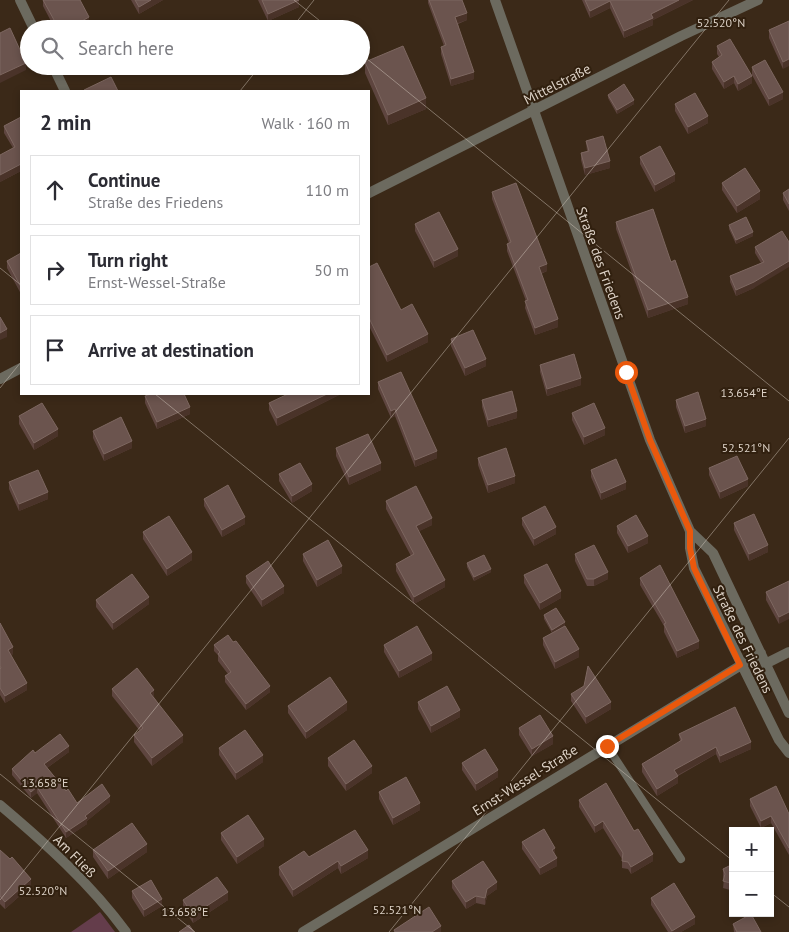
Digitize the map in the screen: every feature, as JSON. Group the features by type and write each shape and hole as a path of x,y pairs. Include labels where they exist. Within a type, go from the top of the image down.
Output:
{"street":[{"path":"20,0 30,20"},
{"name":"Straße des Friedens","path":"495,0 650,440 690,531 690,548 694,568 740,665 779,740 789,753"},
{"name":"Mittelstraße","path":"370,192 758,0"},
{"path":"57,75 65,90"},
{"path":"0,379 20,369"},
{"name":"Straße des Friedens","path":"690,531 714,553 789,713"},
{"path":"766,664 789,652"},
{"name":"Ernst-Wessel-Straße","path":"303,932 761,653"},
{"name":"Am Fließ","path":"0,805 58,858 104,905 126,932"}],"lane":[{"path":"607,746 681,859"}],"shaded area":[{"path":"100,912 115,932 71,932"}],"building":[{"path":"43,0 80,0 89,17 84,20 54,20"},
{"path":"135,0 151,0 139,7"},
{"path":"262,0 299,0 268,14"},
{"path":"429,0 462,0 467,13 455,17 474,72 451,79 441,47 446,45"},
{"path":"585,0 679,0 651,14 653,18 624,31 610,1 590,11"},
{"path":"789,21 789,59 783,62 769,30"},
{"path":"10,28 20,50 20,66 0,75 0,33"},
{"path":"730,39 752,76 738,84 734,76 724,82 712,62 722,55 717,46"},
{"path":"403,46 426,98 388,115 370,74 370,60"},
{"path":"765,60 783,92 769,99 752,67"},
{"path":"111,77 118,90 84,90"},
{"path":"624,84 634,100 617,110 608,95"},
{"path":"695,93 708,116 688,127 675,104"},
{"path":"20,118 20,165 0,175 0,155 15,147 4,126"},
{"path":"603,136 610,161 585,168 581,153 589,151 586,141"},
{"path":"660,146 675,174 655,185 640,157"},
{"path":"745,168 760,191 737,206 722,183"},
{"path":"516,183 547,264 539,267 558,319 535,328 525,301 528,300 507,244 511,242 492,192"},
{"path":"789,189 789,204 783,193"},
{"path":"653,209 671,262 675,260 688,297 648,310 616,222"},
{"path":"439,212 458,249 434,261 415,224"},
{"path":"746,217 753,232 736,240 729,225"},
{"path":"782,231 789,242 789,261 754,282 736,290 730,276 764,262 755,247"},
{"path":"20,254 20,285 7,261"},
{"path":"377,263 401,310 412,304 428,334 387,355 370,320 370,266"},
{"path":"0,317 7,329 0,333"},
{"path":"473,330 486,359 465,368 451,339"},
{"path":"574,354 581,378 547,389 540,365"},
{"path":"401,372 437,451 415,460 395,409 391,411 378,382"},
{"path":"512,391 517,411 488,420 482,400"},
{"path":"698,392 706,419 685,426 676,400"},
{"path":"184,395 190,407 157,422 145,396"},
{"path":"286,395 325,395 277,418 269,403"},
{"path":"42,403 58,429 34,443 19,416"},
{"path":"594,403 605,428 584,437 572,413"},
{"path":"121,417 132,441 104,454 93,431"},
{"path":"368,434 381,463 349,477 336,448"},
{"path":"506,448 515,476 488,485 478,458"},
{"path":"737,456 748,479 720,492 709,468"},
{"path":"616,459 626,482 601,493 591,470"},
{"path":"300,463 312,484 292,496 279,474"},
{"path":"38,470 48,492 19,504 9,482"},
{"path":"228,485 245,517 222,530 204,499"},
{"path":"416,486 432,518 416,526 445,580 414,597 396,564 414,554 386,501"},
{"path":"545,506 556,527 534,539 522,518"},
{"path":"754,514 768,545 749,554 734,523"},
{"path":"636,515 648,536 628,546 617,526"},
{"path":"169,516 192,552 167,569 143,532"},
{"path":"328,540 342,566 317,580 303,554"},
{"path":"594,545 608,572 594,579 587,579 575,554"},
{"path":"484,555 491,569 474,577 467,563"},
{"path":"268,561 284,586 262,600 246,576"},
{"path":"547,564 561,591 540,603 524,575"},
{"path":"660,565 699,641 677,651 664,624 666,623 640,578"},
{"path":"132,574 149,597 113,623 96,600"},
{"path":"789,581 789,612 779,617 766,592"},
{"path":"556,608 565,622 552,630 544,615"},
{"path":"0,623 13,647 8,650 27,683 5,696 0,688"},
{"path":"417,626 432,653 399,671 384,645"},
{"path":"565,626 579,649 555,662 543,638"},
{"path":"228,635 233,642 236,641 270,686 246,704 225,676 231,672 214,645"},
{"path":"588,666 611,702 586,717 571,694 584,686"},
{"path":"137,668 154,690 150,693 183,735 152,758 134,735 143,728 112,689"},
{"path":"330,677 347,702 306,732 288,706"},
{"path":"447,686 460,710 431,726 418,702"},
{"path":"735,707 751,742 720,756 716,747 674,770 678,776 657,789 642,764 682,740 679,734"},
{"path":"540,715 553,736 532,749 519,728"},
{"path":"245,730 263,755 236,773 219,748"},
{"path":"60,734 69,746 44,764 66,791 68,789 77,803 102,784 110,796 85,816 87,818 66,832 37,787 31,792 12,769 33,750 35,753"},
{"path":"354,740 372,766 346,784 328,758"},
{"path":"485,749 498,770 476,784 462,763"},
{"path":"406,777 420,803 393,818 379,792"},
{"path":"606,783 634,831 638,829 653,854 631,867 628,862 622,861 623,853 603,821 595,826 579,800"},
{"path":"776,786 789,814 789,848 771,816 761,821 750,799"},
{"path":"248,815 264,839 237,857 221,833"},
{"path":"132,823 147,844 108,871 93,850"},
{"path":"544,829 555,848 552,850 557,858 540,868 522,842"},
{"path":"355,830 368,850 341,866 338,861 293,890 279,867 304,851 309,857"},
{"path":"0,850 10,859 12,857 31,879 5,902 0,896"},
{"path":"483,861 497,882 487,889 485,898 476,896 466,902 452,881"},
{"path":"729,866 729,883 723,881 725,874 723,869"},
{"path":"217,877 228,892 193,915 183,900"},
{"path":"151,880 162,899 144,910 132,891"},
{"path":"674,883 695,917 672,931 651,898"},
{"path":"429,907 441,926 432,932 395,932 394,930"},
{"path":"746,917 753,917 761,932 737,932 733,924"},
{"path":"189,925 194,932 179,932"}],"route":[{"path":"607,746 740,665 694,568 690,548 690,531 650,440 626,372"}]}
